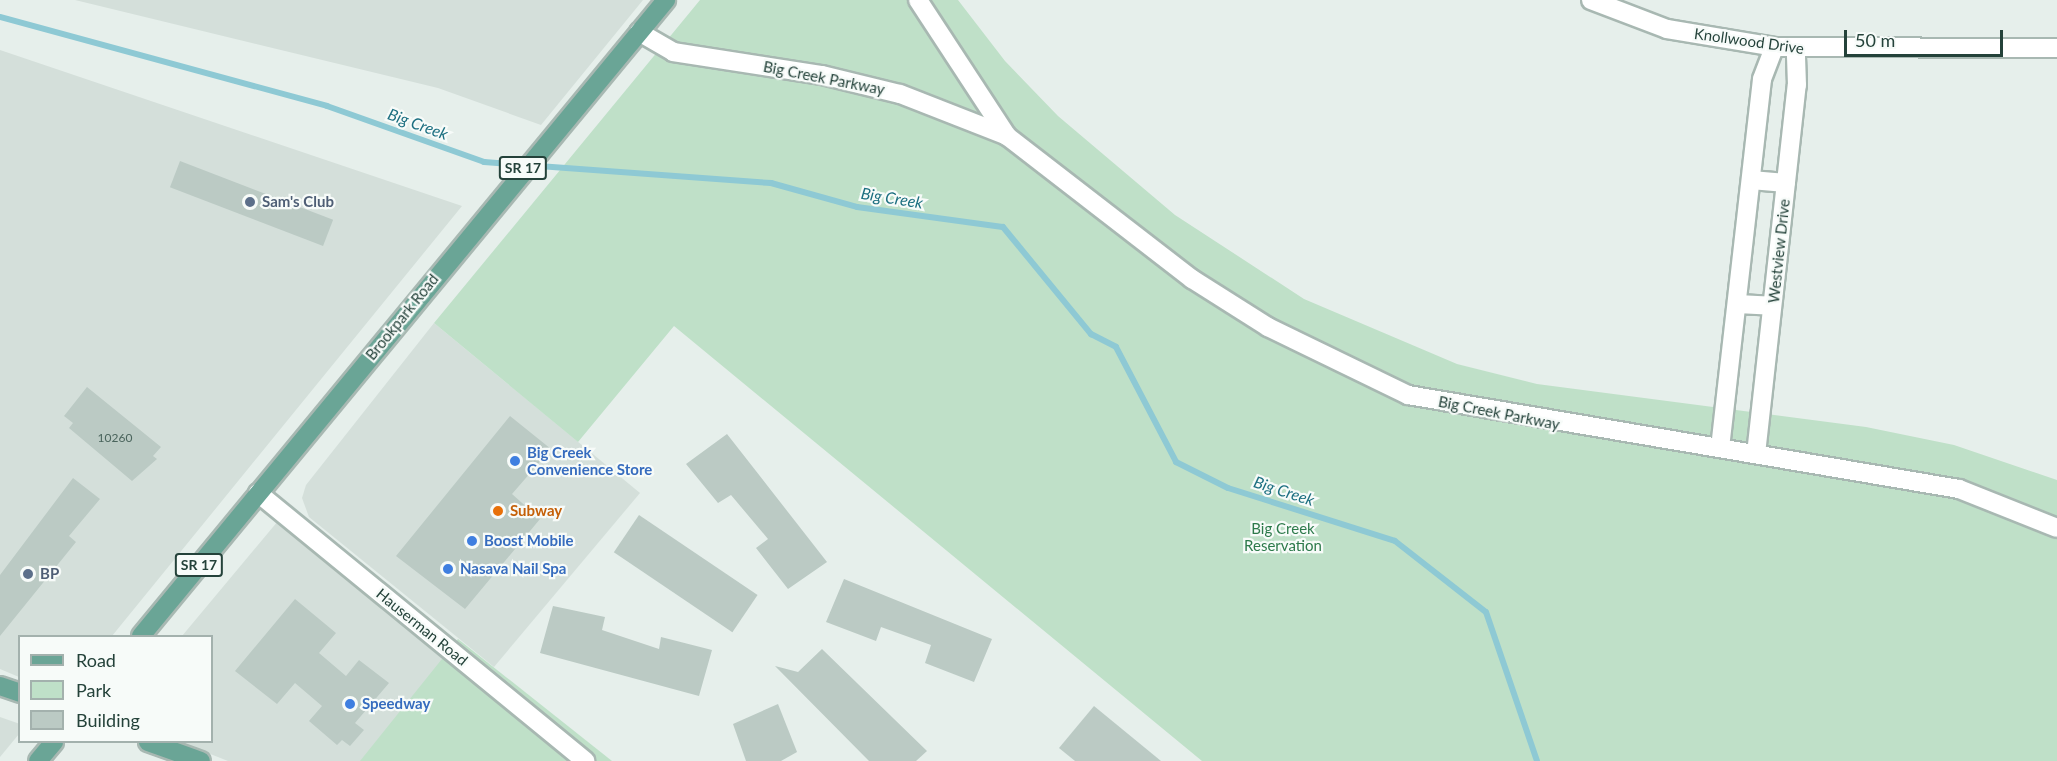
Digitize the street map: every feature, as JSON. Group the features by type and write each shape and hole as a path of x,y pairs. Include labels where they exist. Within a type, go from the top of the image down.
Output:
{"main road":[{"name":"Brookpark Road","path":"142,635 577,101 666,0"},
{"path":"0,686 18,692"},
{"path":"38,761 52,743"},
{"path":"153,743 201,761"}],"street":[{"name":"Big Creek Parkway","path":"918,0 1007,136"},
{"name":"Knollwood Drive","path":"1591,0 1667,29 1774,47 2057,48"},
{"name":"Big Creek Parkway","path":"639,32 673,52 822,75 900,94 1007,136 1192,279 1268,327 1408,395 1569,427 1720,448 1959,489 2057,528"},
{"path":"1720,448 1762,79 1774,47"},
{"name":"Westview Drive","path":"1756,454 1797,85 1796,48"},
{"path":"1751,180 1786,183"},
{"path":"1737,304 1772,306"},
{"name":"Hauserman Road","path":"258,493 585,761"}],"shaded area":[{"path":"75,0 643,0 541,125 438,88"},
{"path":"0,50 462,206 113,635 18,635 18,677 0,669"},
{"path":"434,323 640,493 494,667 309,517 302,498 306,485"},
{"path":"278,521 444,659 361,761 228,761 183,743 213,743 213,635 183,635"},
{"path":"0,717 18,723 18,735 0,757"}],"green space":[{"name":"Big Creek Reservation","path":"700,0 958,0 1005,61 1058,116 1175,215 1304,299 1457,364 1537,384 1866,427 1954,445 2057,480 2057,761 1202,761 674,326 578,442 434,323"},
{"path":"458,639 612,761 360,761"}],"building":[{"path":"180,161 333,220 323,246 170,187"},
{"path":"87,387 161,447 153,456 157,459 132,481 69,428 73,423 64,416"},
{"path":"510,416 551,449 512,494 540,519 465,609 396,556"},
{"path":"727,434 827,562 788,589 756,548 768,539 731,495 718,503 686,464"},
{"path":"73,478 100,499 69,536 76,542 0,636 0,575"},
{"path":"639,515 758,595 732,632 614,552"},
{"path":"844,579 992,639 974,682 925,663 931,645 881,627 876,641 826,622"},
{"path":"295,599 336,633 319,653 346,676 359,660 389,683 355,723 364,730 350,746 342,740 337,745 309,721 322,706 295,683 277,704 235,671"},
{"path":"553,606 605,617 602,630 659,649 661,637 712,650 699,696 540,653"},
{"path":"822,649 927,751 916,761 869,761 775,666 798,672"},
{"path":"778,704 797,752 781,761 746,761 733,724"},
{"path":"1094,706 1161,761 1075,761 1059,748"}],"waterway":[{"name":"Big Creek","path":"0,17 327,106 484,162 771,183 857,207 1003,227 1091,334 1116,347 1176,462 1228,488 1395,541 1486,612 1537,761"}],"place":[{"name":"Sam's Club","path":"250,202"},
{"name":"Big Creek Convenience Store","path":"515,461"},
{"name":"Subway","path":"498,511"},
{"name":"Boost Mobile","path":"472,541"},
{"name":"Nasava Nail Spa","path":"448,569"},
{"name":"BP","path":"28,574"},
{"name":"Speedway","path":"350,704"}]}
